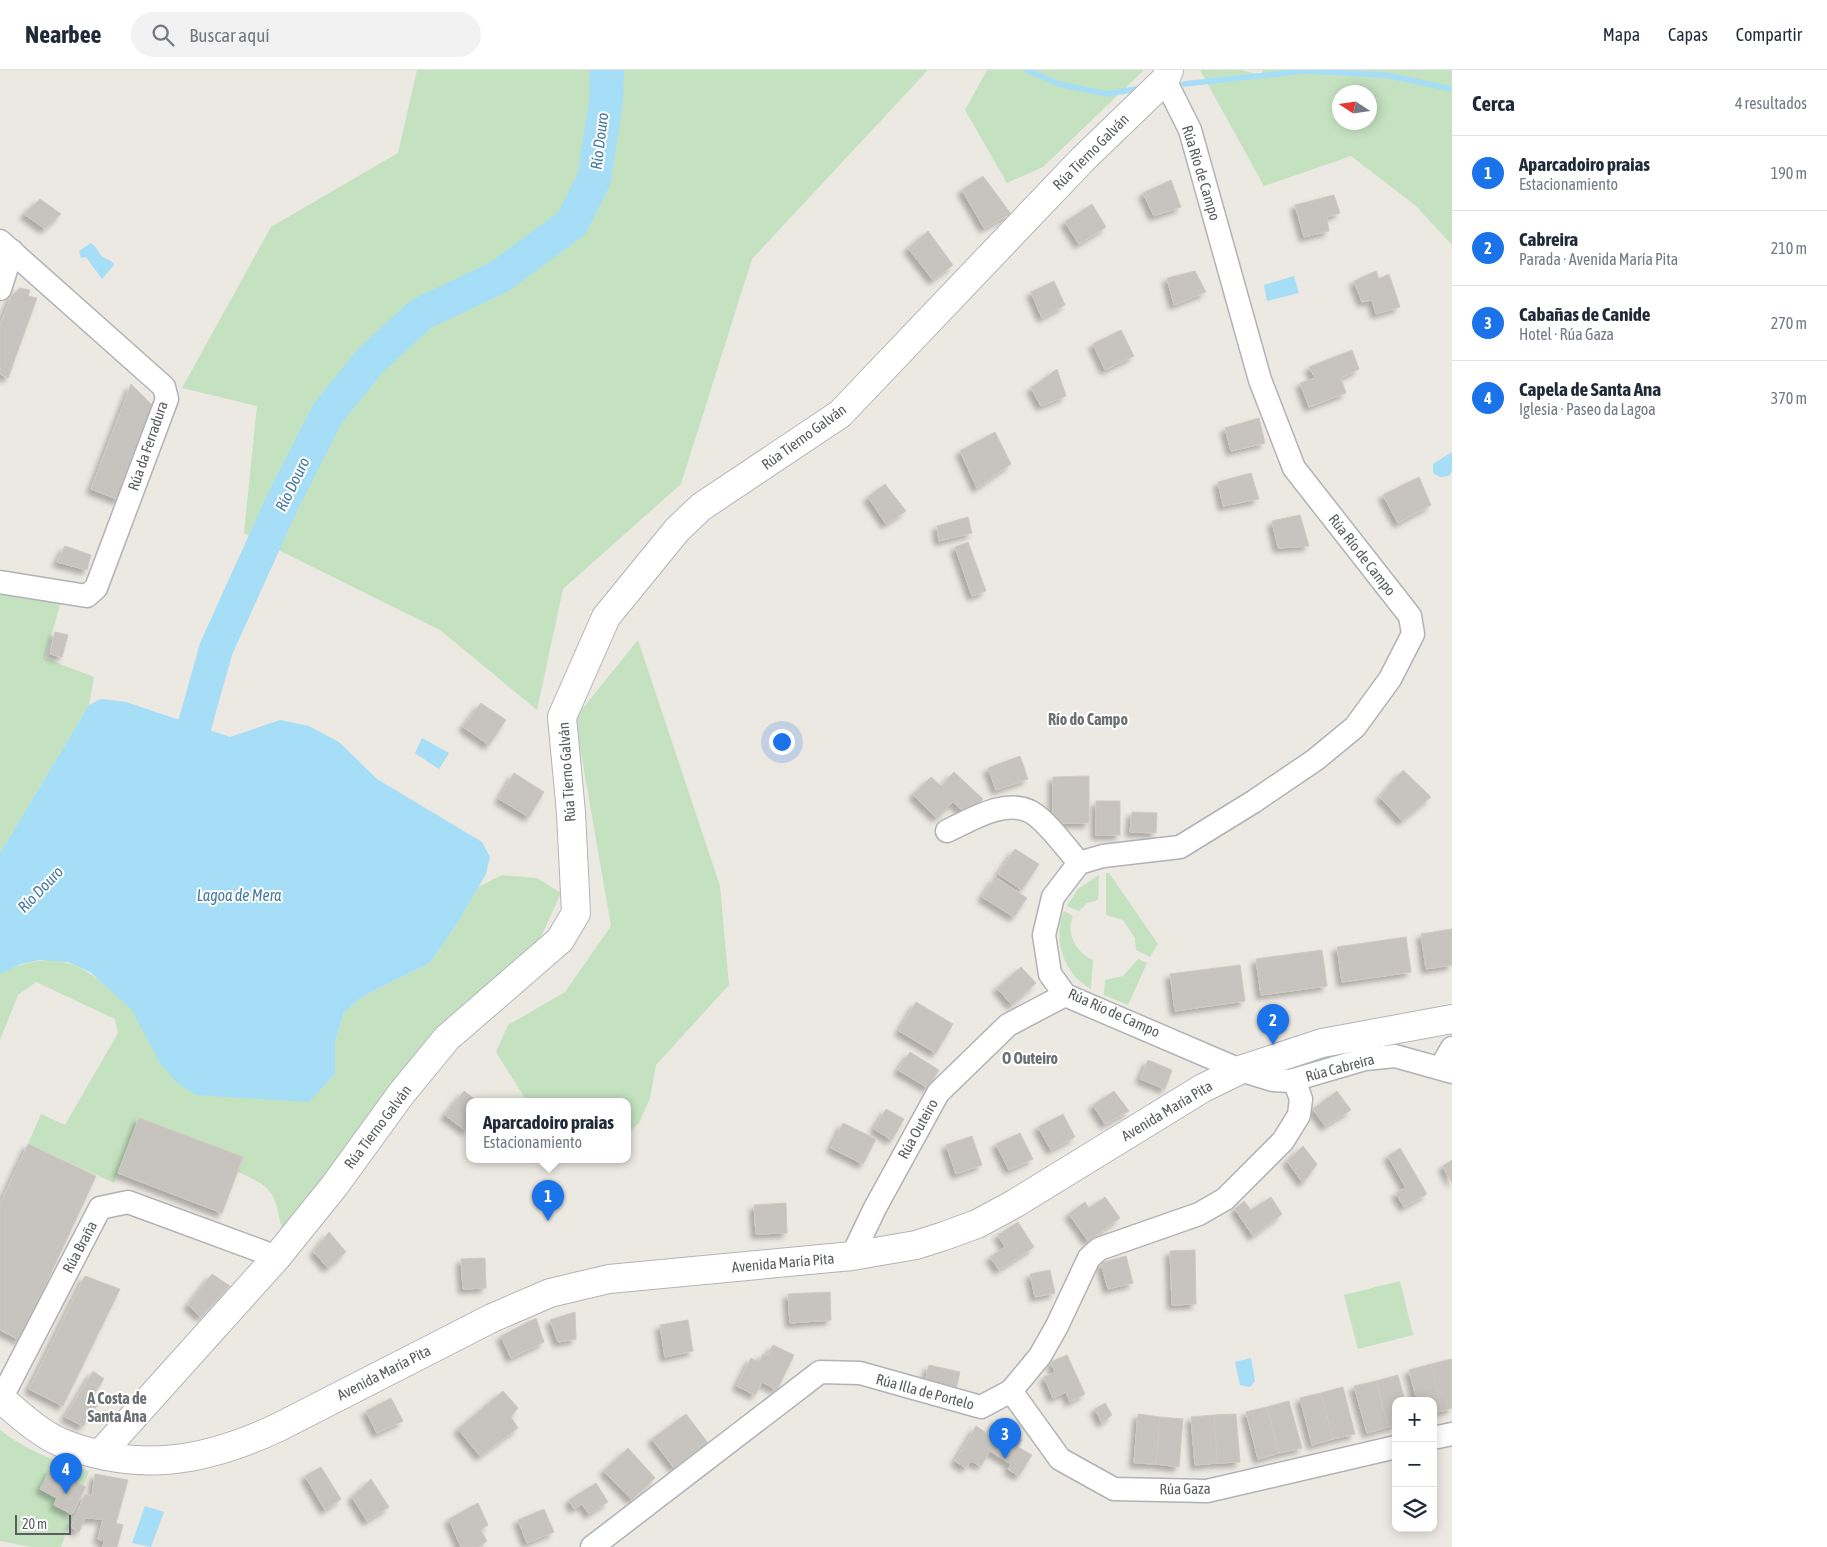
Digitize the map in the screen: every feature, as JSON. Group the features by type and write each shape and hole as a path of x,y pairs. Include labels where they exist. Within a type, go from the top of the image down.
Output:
{"street":[{"name":"Rúa Río de Campo","path":"1167,75 1190,130 1260,380 1294,468 1410,616 1413,634 1390,679 1355,727 1315,760 1253,802 1180,847 1103,856 1079,863 1053,896 1044,935 1050,974 1065,994 1240,1070"},
{"name":"Rúa Tierno Galván","path":"100,1454 277,1257 335,1185 401,1094 447,1038 560,940 576,913 571,813 562,717 606,617 677,530 701,507 840,414 1082,159 1167,75"},
{"path":"0,289 4,253"},
{"name":"Rúa da Ferradura","path":"0,582 87,596 96,588 167,399 164,387 4,253"},
{"path":"947,831 989,812 1014,808 1032,812 1079,863"},
{"name":"Rúa Outeiro","path":"852,1256 875,1208 938,1093 1008,1025 1065,994"},
{"name":"Avenida María Pita","path":"0,1399 28,1421 61,1442 100,1454 150,1461 179,1460 209,1454 245,1442 492,1318 558,1291 609,1279 852,1256 916,1245 977,1224 1014,1204 1203,1088 1240,1070 1322,1043 1452,1019"},
{"name":"Rúa Cabreira","path":"1240,1070 1273,1080 1294,1080 1365,1059 1395,1056 1447,1070 1452,1048"},
{"name":"Rúa Illa de Portelo","path":"592,1547 820,1372 860,1374 981,1407 1011,1391 1040,1356 1057,1326 1089,1258 1099,1249 1199,1214 1225,1199 1284,1142 1299,1115 1300,1099 1294,1080"},
{"name":"Rúa Braña","path":"0,1399 100,1208 128,1202 277,1257"},
{"name":"Rúa Gaza","path":"1011,1391 1060,1459 1114,1489 1207,1491 1392,1448"},
{"path":"1437,1437 1452,1434"}],"green space":[{"path":"417,70 928,70 752,259 681,484 563,589 537,710 440,630 244,533 257,406 182,388 271,227 398,153"},
{"path":"987,70 1144,70 1043,167 1007,183 965,110"},
{"path":"1200,70 1242,70 1262,76 1263,70 1452,70 1452,245 1415,205 1351,156 1264,186"},
{"path":"0,591 61,601 45,658 94,677 89,705 0,853"},
{"path":"638,640 720,886 729,985 656,1065 650,1098 639,1123 631,1130 631,1098 525,1098 496,1052 508,1025 565,992 611,926 575,718"},
{"path":"1106,873 1109,873 1158,944 1150,957 1136,950 1135,938 1123,920 1106,915"},
{"path":"502,875 537,878 561,893 529,963 283,1234 278,1210 272,1194 260,1183 238,1172 243,1157 139,1118 114,1183 28,1144 41,1114 65,1125 118,1033 115,1019 36,982 18,995 0,1040 0,973 31,962 45,960 58,961 83,969 130,1007 159,1062 288,1099 309,1101 335,1074 335,1042 344,1012 362,997 430,963 456,925 478,887"},
{"path":"1099,875 1098,900 1087,903 1079,911 1067,906 1078,889"},
{"path":"1064,911 1073,916 1070,929 1074,942 1082,953 1093,960 1091,989 1074,975 1067,966 1063,955 1059,933"},
{"path":"1138,959 1147,963 1128,1005 1104,995 1105,980 1123,976"},
{"path":"1400,1281 1413,1335 1358,1349 1344,1295"},
{"path":"0,1430 42,1455 89,1471 61,1547 32,1547 0,1541"}],"water":[{"path":"91,243 102,256 114,265 102,279 86,257 81,258 79,251"},
{"path":"1294,276 1299,293 1267,301 1264,285"},
{"path":"1452,452 1452,471 1449,476 1440,477 1433,473 1433,464"},
{"name":"Lagoa de Mera","path":"101,699 126,702 230,737 280,720 309,726 339,742 377,779 482,842 490,857 486,874 456,925 430,963 362,997 344,1012 335,1042 335,1074 309,1102 196,1095 177,1083 159,1062 132,1010 90,972 68,962 40,960 21,964 0,974 0,853 89,705"},
{"path":"422,738 449,753 439,769 415,753"},
{"path":"1251,1358 1255,1381 1250,1387 1240,1385 1235,1362"},
{"path":"145,1506 164,1512 151,1547 132,1543"}],"building":[{"path":"983,176 1011,214 984,228 962,190"},
{"path":"1171,180 1181,207 1154,216 1143,193"},
{"path":"1334,195 1340,213 1327,217 1329,231 1304,237 1295,205"},
{"path":"40,199 61,214 45,229 24,214"},
{"path":"1092,204 1106,227 1079,244 1065,222"},
{"path":"928,231 953,265 933,280 908,248"},
{"path":"1195,271 1206,292 1174,305 1167,278"},
{"path":"1376,271 1379,279 1389,274 1400,307 1376,314 1372,300 1362,302 1354,281"},
{"path":"1054,281 1065,305 1042,318 1031,292"},
{"path":"20,288 30,290 28,296 37,298 8,378 0,374 0,325 11,297"},
{"path":"1121,330 1134,356 1105,370 1093,344"},
{"path":"1352,350 1359,369 1341,378 1346,393 1309,407 1300,383 1315,378 1309,367"},
{"path":"1057,369 1066,396 1041,406 1031,388"},
{"path":"131,384 154,407 119,500 91,489"},
{"path":"1259,418 1265,443 1231,451 1225,428"},
{"path":"995,432 1011,464 977,488 960,451"},
{"path":"1251,473 1259,499 1223,506 1218,482"},
{"path":"1419,477 1431,505 1398,523 1383,495"},
{"path":"885,484 906,511 886,524 868,497"},
{"path":"1300,515 1309,546 1278,548 1272,521"},
{"path":"968,517 972,533 939,541 937,526"},
{"path":"968,542 986,591 972,596 955,547"},
{"path":"65,546 91,555 87,570 57,562"},
{"path":"55,632 68,635 62,657 50,654"},
{"path":"481,703 506,720 489,745 463,727"},
{"path":"1020,756 1028,779 996,790 988,768"},
{"path":"1403,770 1431,797 1402,821 1380,797"},
{"path":"954,772 983,799 967,816 953,802 937,818 913,795 931,777 941,786"},
{"path":"514,773 544,792 529,817 499,799"},
{"path":"1089,776 1089,823 1053,823 1053,777"},
{"path":"1096,801 1120,801 1120,835 1096,835"},
{"path":"1132,812 1157,813 1156,833 1130,832"},
{"path":"1015,849 1039,864 1022,890 998,874"},
{"path":"995,877 1027,898 1014,917 982,897"},
{"path":"1452,929 1452,965 1426,969 1421,934"},
{"path":"1406,937 1411,972 1342,982 1337,947"},
{"path":"1322,950 1327,986 1261,995 1256,959"},
{"path":"1240,965 1245,1001 1175,1011 1170,974"},
{"path":"1021,967 1036,983 1012,1005 997,988"},
{"path":"916,1002 953,1024 936,1053 899,1031"},
{"path":"910,1052 939,1070 928,1088 898,1070"},
{"path":"1148,1060 1172,1070 1165,1089 1140,1079"},
{"path":"464,1091 474,1098 466,1098 466,1131 445,1115"},
{"path":"1114,1091 1129,1111 1105,1124 1093,1105"},
{"path":"1337,1091 1351,1110 1325,1126 1313,1109"},
{"path":"886,1109 904,1119 892,1140 874,1129"},
{"path":"1063,1114 1075,1137 1051,1150 1038,1127"},
{"path":"139,1118 243,1157 222,1213 118,1173"},
{"path":"843,1123 876,1139 863,1164 831,1148"},
{"path":"1020,1133 1033,1159 1009,1170 996,1144"},
{"path":"972,1136 982,1165 956,1174 946,1145"},
{"path":"28,1144 96,1176 20,1340 0,1330 0,1204"},
{"path":"1303,1146 1317,1164 1303,1183 1287,1161"},
{"path":"1400,1148 1427,1194 1404,1207 1396,1193 1406,1188 1388,1156"},
{"path":"1452,1160 1452,1183 1443,1166"},
{"path":"1105,1197 1120,1218 1088,1241 1069,1214 1085,1202 1089,1208"},
{"path":"1271,1197 1282,1214 1253,1236 1235,1209 1244,1201 1251,1210"},
{"path":"786,1203 787,1233 756,1234 754,1205"},
{"path":"1018,1222 1034,1247 999,1270 990,1257 1005,1247 998,1235"},
{"path":"329,1232 346,1252 328,1268 314,1252"},
{"path":"1195,1250 1196,1304 1172,1305 1170,1251"},
{"path":"1126,1256 1133,1283 1108,1289 1101,1263"},
{"path":"485,1258 486,1288 463,1289 461,1259"},
{"path":"1050,1270 1055,1293 1035,1297 1030,1274"},
{"path":"212,1274 230,1286 201,1317 188,1305"},
{"path":"85,1276 120,1289 63,1406 29,1389"},
{"path":"830,1292 831,1320 790,1323 788,1294"},
{"path":"575,1312 576,1339 558,1342 550,1320"},
{"path":"536,1318 544,1342 511,1358 501,1336"},
{"path":"688,1320 693,1351 665,1357 660,1325"},
{"path":"773,1345 794,1355 777,1390 762,1382 755,1395 737,1386 751,1358 759,1362 763,1354 767,1356"},
{"path":"1067,1355 1085,1394 1070,1402 1066,1392 1053,1398 1044,1377 1055,1372 1051,1362"},
{"path":"1452,1359 1452,1408 1442,1411 1431,1364"},
{"path":"1431,1364 1442,1411 1437,1412 1437,1397 1416,1397 1409,1370"},
{"path":"929,1365 960,1372 955,1393 924,1386"},
{"path":"93,1371 104,1379 90,1400 98,1404 83,1426 65,1417"},
{"path":"1398,1375 1404,1397 1392,1397 1392,1426 1388,1427 1376,1381"},
{"path":"1376,1381 1388,1427 1367,1433 1354,1386"},
{"path":"1343,1387 1355,1434 1333,1439 1321,1393"},
{"path":"503,1391 518,1408 511,1417 518,1428 480,1456 458,1429"},
{"path":"1321,1393 1333,1439 1312,1445 1300,1398"},
{"path":"391,1398 403,1421 377,1433 366,1411"},
{"path":"1289,1401 1302,1448 1279,1453 1267,1407"},
{"path":"1105,1403 1112,1415 1102,1423 1095,1409"},
{"path":"1267,1407 1279,1453 1258,1459 1246,1412"},
{"path":"686,1414 708,1443 674,1468 652,1439"},
{"path":"1138,1414 1160,1417 1156,1464 1134,1463"},
{"path":"1236,1414 1240,1462 1217,1463 1214,1415"},
{"path":"1214,1415 1217,1463 1195,1465 1191,1417"},
{"path":"1160,1417 1183,1419 1179,1467 1156,1464"},
{"path":"997,1419 1008,1426 1005,1430 1022,1440 1018,1447 1032,1455 1019,1476 1008,1469 1011,1464 990,1451 981,1466 971,1461 966,1468 955,1461 976,1426 988,1434"},
{"path":"628,1448 655,1478 632,1500 604,1471"},
{"path":"321,1467 341,1499 325,1510 305,1476"},
{"path":"51,1469 86,1487 72,1514 54,1505 57,1498 40,1489"},
{"path":"95,1474 128,1480 116,1523 123,1525 117,1547 103,1547 104,1541 98,1539 103,1519 85,1518 79,1532 71,1527 85,1494 92,1496"},
{"path":"371,1479 389,1507 367,1521 352,1497"},
{"path":"596,1483 608,1502 589,1514 582,1504 574,1509 569,1500"},
{"path":"478,1503 488,1525 481,1530 487,1541 479,1547 461,1547 449,1519"},
{"path":"544,1509 554,1532 527,1543 518,1520"}],"waterway":[{"name":"Río Douro","path":"174,765 195,724 216,649 283,501 328,413 369,362 421,314 499,277 572,223 594,179 606,102 607,70"},
{"name":"Río Douro","path":"1027,70 1059,84 1107,94 1136,89"},
{"name":"Río Douro","path":"1184,84 1305,71 1385,75 1452,89"}],"place":[{"name":"Cabreira","path":"1273,1045"},
{"name":"Aparcadoiro praias","path":"548,1221"},
{"name":"Cabañas de Canide","path":"1005,1459"},
{"name":"Capela de Santa Ana","path":"66,1494"}],"district":[{"name":"Río do Campo","path":"1088,719"},
{"name":"O Outeiro","path":"1030,1058"},
{"name":"A Costa de Santa Ana","path":"117,1407"}]}
